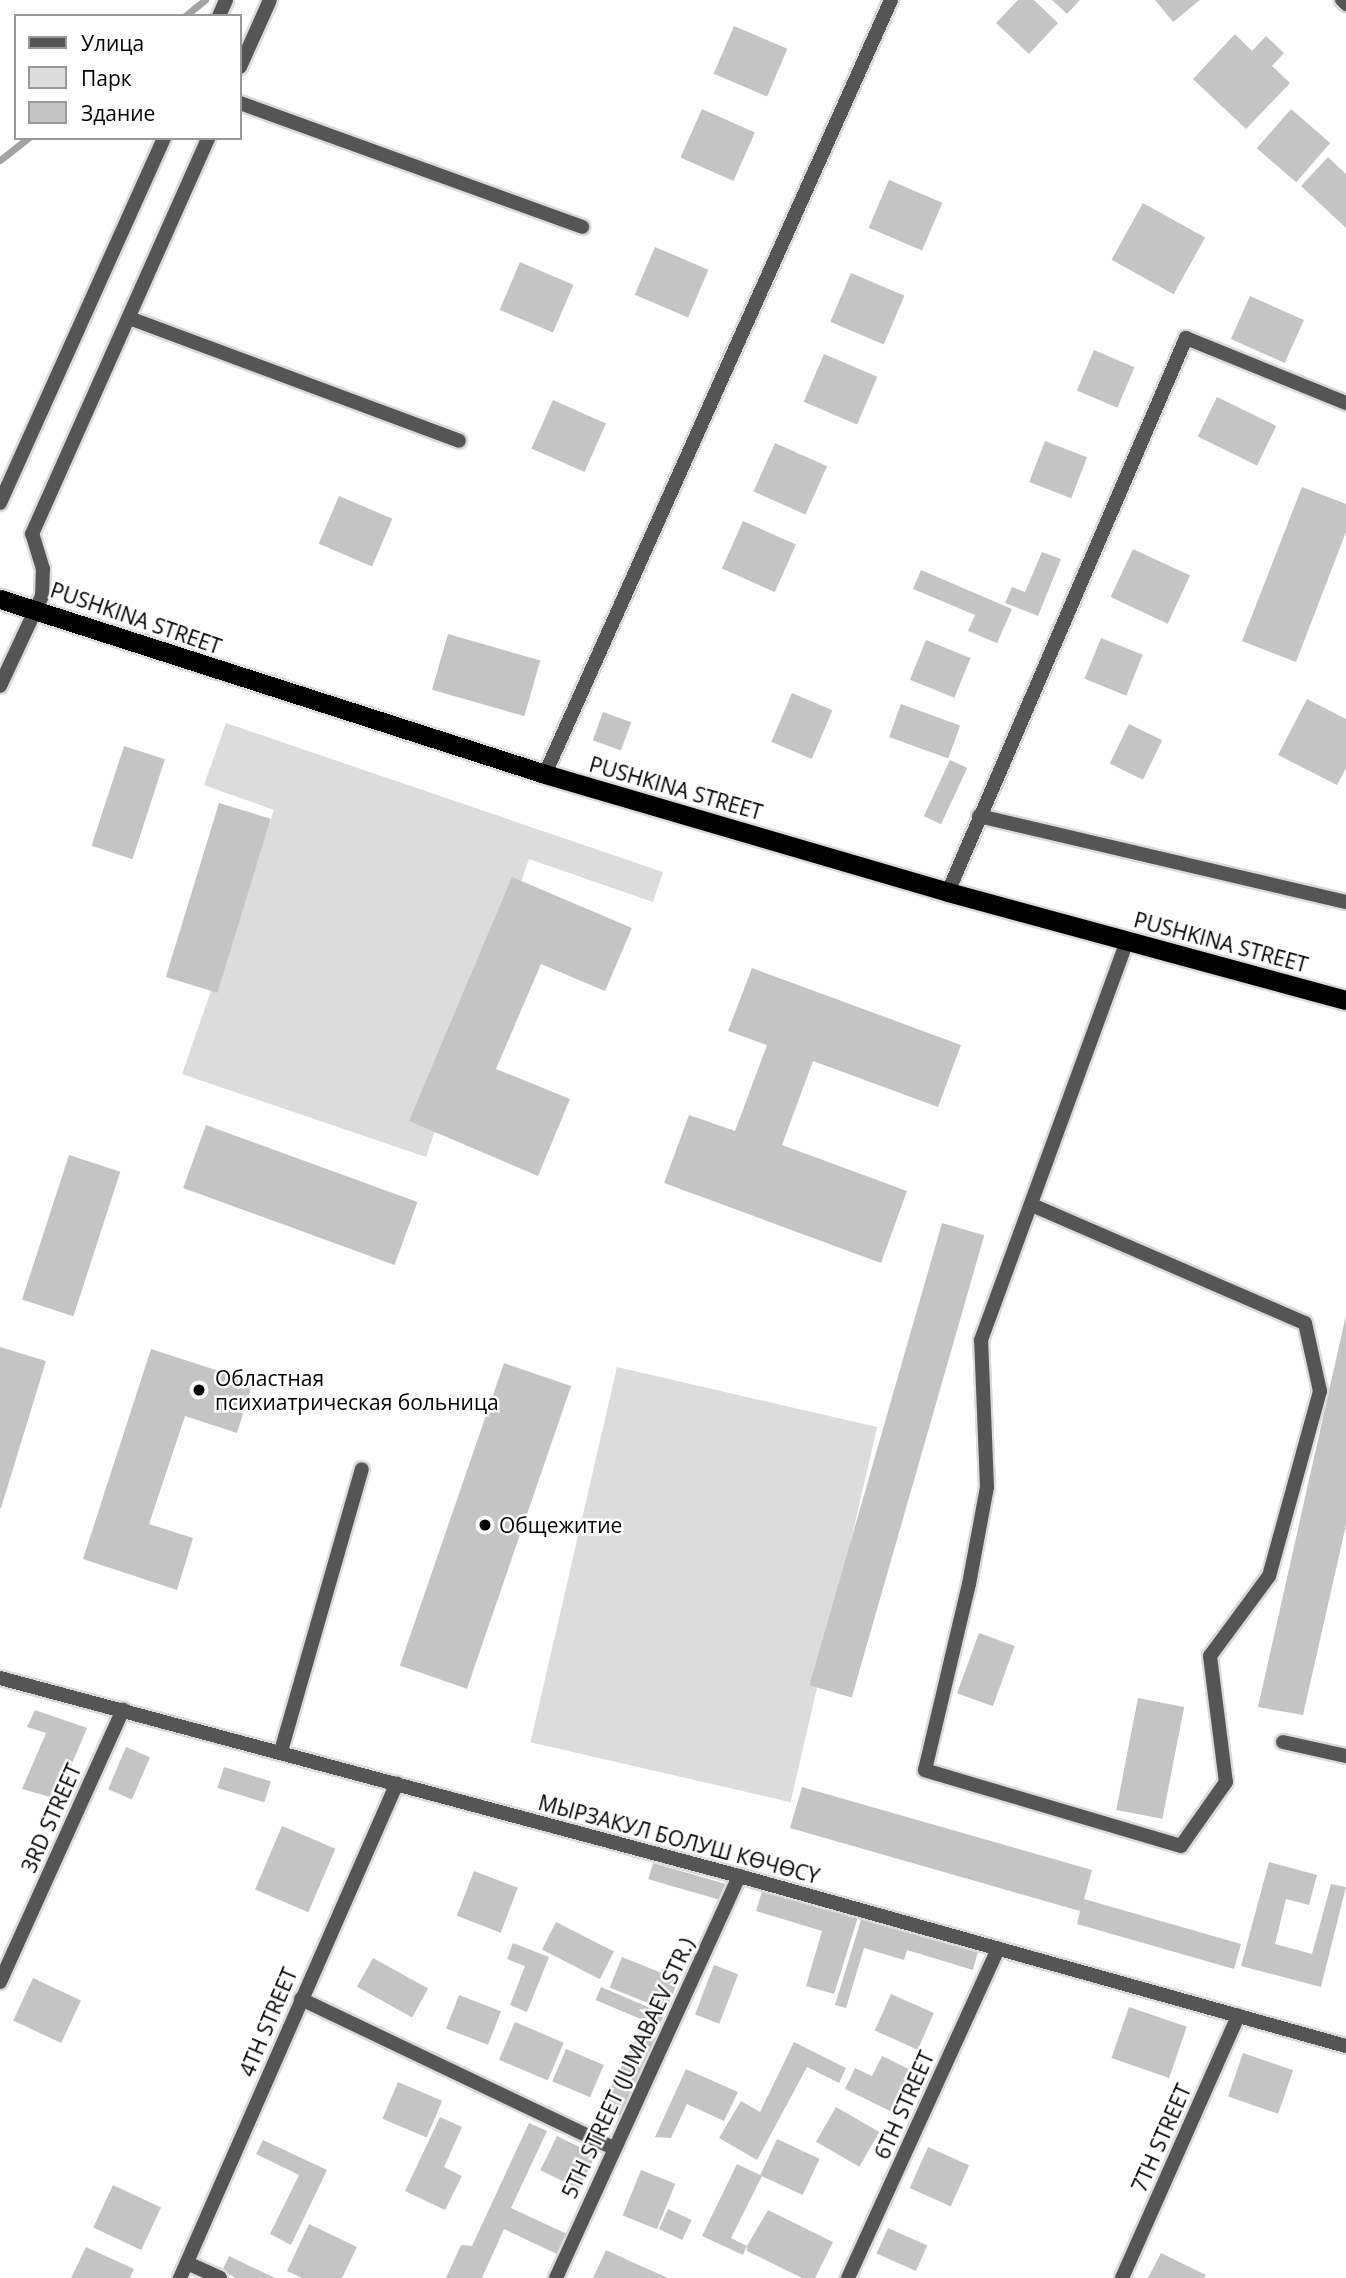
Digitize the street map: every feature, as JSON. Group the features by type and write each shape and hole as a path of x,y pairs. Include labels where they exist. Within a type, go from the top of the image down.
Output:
{"highway":[{"name":"PUSHKINA STREET","path":"0,598 545,774 948,892 1346,1000"}],"street":[{"path":"242,63 270,0"},
{"path":"545,774 891,0"},
{"path":"242,104 582,227"},
{"path":"0,503 163,140"},
{"path":"0,686 42,596 43,569 32,534 207,140"},
{"path":"129,318 458,441"},
{"path":"948,892 1186,338 1346,403"},
{"path":"979,816 1346,902"},
{"path":"1032,1205 1305,1323 1320,1391 1269,1576 1210,1656 1226,1782 1181,1846 925,1770 970,1584 987,1487 981,1340 1127,940"},
{"path":"281,1751 362,1469"},
{"name":"МЫРЗАКУЛ БОЛУШ КӨЧӨСҮ","path":"0,1678 281,1751 739,1876 1346,2046"},
{"name":"3RD STREET","path":"0,1982 123,1709"},
{"path":"1283,1742 1346,1756"},
{"name":"4TH STREET","path":"180,2278 300,1999 397,1783"},
{"name":"5TH STREET (JUMABAEV STR.)","path":"556,2278 739,1876"},
{"name":"6TH STREET","path":"848,2278 998,1949"},
{"path":"300,1999 614,2148"},
{"name":"7TH STREET","path":"1122,2278 1238,2016"},
{"path":"187,2263 220,2278"}],"green space":[{"path":"226,723 663,872 653,902 529,859 426,1157 182,1074 274,810 204,785"},
{"path":"617,1367 877,1427 791,1802 530,1742"}],"building":[{"path":"1018,0 1034,0 1058,23 1029,54 996,23"},
{"path":"1052,0 1080,0 1067,14"},
{"path":"1155,0 1200,0 1173,22"},
{"path":"734,26 787,49 767,97 714,74"},
{"path":"1235,34 1252,51 1266,36 1284,53 1272,66 1290,83 1246,129 1193,79"},
{"path":"702,109 755,133 733,181 680,157"},
{"path":"1291,109 1330,143 1296,182 1257,148"},
{"path":"1328,157 1346,174 1346,228 1301,186"},
{"path":"889,180 942,203 922,251 869,228"},
{"path":"1143,203 1205,237 1174,294 1111,260"},
{"path":"655,247 708,270 688,318 635,295"},
{"path":"520,262 573,285 553,333 500,310"},
{"path":"851,273 904,296 884,344 830,322"},
{"path":"1250,296 1304,320 1285,363 1231,339"},
{"path":"1094,350 1135,367 1117,408 1077,391"},
{"path":"824,354 877,377 857,425 804,402"},
{"path":"1217,397 1276,426 1257,465 1198,437"},
{"path":"553,400 606,424 584,472 531,448"},
{"path":"1045,441 1087,457 1071,498 1029,482"},
{"path":"775,443 827,466 806,515 753,491"},
{"path":"1302,487 1346,504 1346,532 1296,662 1242,641"},
{"path":"339,496 392,519 372,567 319,544"},
{"path":"743,521 796,545 775,592 722,569"},
{"path":"1133,549 1190,576 1168,624 1111,597"},
{"path":"1042,552 1061,559 1038,616 1005,603 1012,587 1025,592"},
{"path":"921,570 1012,609 997,643 968,631 975,615 913,589"},
{"path":"448,634 540,660 524,716 432,690"},
{"path":"1101,638 1143,655 1126,696 1085,679"},
{"path":"926,640 971,658 954,698 910,680"},
{"path":"792,693 833,710 812,759 771,742"},
{"path":"1307,699 1346,719 1346,768 1337,785 1278,755"},
{"path":"901,704 960,726 948,758 889,737"},
{"path":"603,712 631,722 621,750 593,740"},
{"path":"1129,724 1162,740 1143,780 1110,764"},
{"path":"124,746 165,759 132,859 92,846"},
{"path":"950,760 967,768 941,824 924,816"},
{"path":"219,803 271,819 217,993 166,977"},
{"path":"512,877 632,928 605,991 541,964 496,1069 570,1099 538,1176 409,1121"},
{"path":"752,968 961,1045 938,1107 813,1061 782,1145 907,1191 881,1263 664,1183 689,1115 735,1131 767,1045 728,1031"},
{"path":"206,1125 417,1202 395,1265 183,1188"},
{"path":"69,1155 120,1172 73,1316 22,1300"},
{"path":"942,1223 984,1235 852,1697 809,1685"},
{"path":"1346,1315 1346,1525 1303,1715 1258,1707"},
{"path":"0,1347 46,1361 1,1508 0,1508"},
{"path":"151,1349 253,1382 237,1433 185,1416 149,1524 193,1538 177,1590 83,1559"},
{"name":"Общежитие","path":"504,1363 571,1386 467,1689 400,1666"},
{"path":"979,1633 1015,1646 993,1706 957,1693"},
{"path":"1138,1698 1184,1707 1162,1819 1116,1810"},
{"path":"35,1710 87,1728 57,1799 22,1789 46,1733 27,1727"},
{"path":"126,1747 150,1757 132,1800 108,1789"},
{"path":"224,1767 271,1781 264,1802 218,1788"},
{"path":"802,1787 1092,1870 1084,1899 1241,1944 1234,1969 1077,1924 1080,1911 790,1828"},
{"path":"282,1826 335,1849 308,1912 255,1890"},
{"path":"1269,1862 1317,1875 1309,1905 1286,1899 1275,1944 1312,1954 1331,1884 1346,1887 1321,1987 1241,1966"},
{"path":"653,1863 726,1884 721,1900 648,1879"},
{"path":"474,1871 518,1888 501,1933 457,1916"},
{"path":"763,1888 858,1917 834,1994 806,1986 822,1931 756,1911"},
{"path":"863,1913 979,1948 973,1970 907,1950 904,1960 864,1948 846,2008 835,2005"},
{"path":"556,1922 614,1952 600,1979 542,1950"},
{"path":"513,1943 549,1957 527,2012 510,2005 525,1966 507,1959"},
{"path":"622,1957 679,1980 666,2010 610,1988"},
{"path":"373,1958 428,1989 412,2017 357,1987"},
{"path":"714,1965 738,1974 719,2024 695,2014"},
{"path":"33,1978 81,2000 61,2043 13,2021"},
{"path":"601,1987 665,2014 659,2027 596,2000"},
{"path":"891,1994 934,2013 918,2050 875,2031"},
{"path":"459,1995 501,2011 488,2045 446,2029"},
{"path":"1129,2007 1187,2027 1169,2078 1111,2058"},
{"path":"515,2022 564,2043 548,2080 499,2060"},
{"path":"640,2030 660,2040 621,2116 601,2106"},
{"path":"794,2042 846,2068 839,2083 807,2067 757,2160 719,2138 741,2101 760,2112"},
{"path":"566,2049 604,2065 590,2097 552,2081"},
{"path":"1243,2053 1293,2070 1278,2114 1228,2096"},
{"path":"882,2056 915,2072 894,2113 845,2089 855,2068 872,2076"},
{"path":"686,2069 738,2092 724,2121 687,2104 671,2138 655,2137"},
{"path":"398,2082 442,2101 427,2138 382,2119"},
{"path":"836,2107 879,2132 859,2167 816,2142"},
{"path":"440,2117 462,2127 444,2167 462,2176 445,2210 405,2191"},
{"path":"529,2123 547,2131 511,2208 567,2234 557,2254 504,2229 482,2278 446,2278 461,2245 472,2246"},
{"path":"557,2136 596,2155 579,2189 540,2170"},
{"path":"777,2139 820,2159 803,2195 760,2175"},
{"path":"263,2140 327,2170 291,2245 270,2234 299,2175 256,2154"},
{"path":"928,2147 969,2165 951,2206 910,2188"},
{"path":"737,2164 762,2176 731,2238 747,2246 743,2255 702,2236"},
{"path":"641,2170 675,2184 657,2229 623,2215"},
{"path":"113,2185 161,2207 141,2250 93,2228"},
{"path":"668,2209 692,2220 682,2240 659,2229"},
{"path":"768,2210 833,2242 815,2278 802,2278 747,2251 747,2246"},
{"path":"309,2224 357,2247 342,2278 302,2278 287,2271"},
{"path":"888,2228 927,2245 916,2271 877,2254"},
{"path":"86,2247 134,2269 130,2278 71,2278"},
{"path":"606,2250 632,2262 668,2278 593,2278"},
{"path":"1161,2253 1206,2275 1204,2278 1148,2278"},
{"path":"229,2256 275,2278 236,2278 222,2271"}],"waterway":[{"path":"188,14 205,0"},
{"path":"0,160 25,140"}],"place":[{"name":"Областная психиатрическая больница","path":"199,1390"},
{"name":"Общежитие","path":"485,1525"}]}
